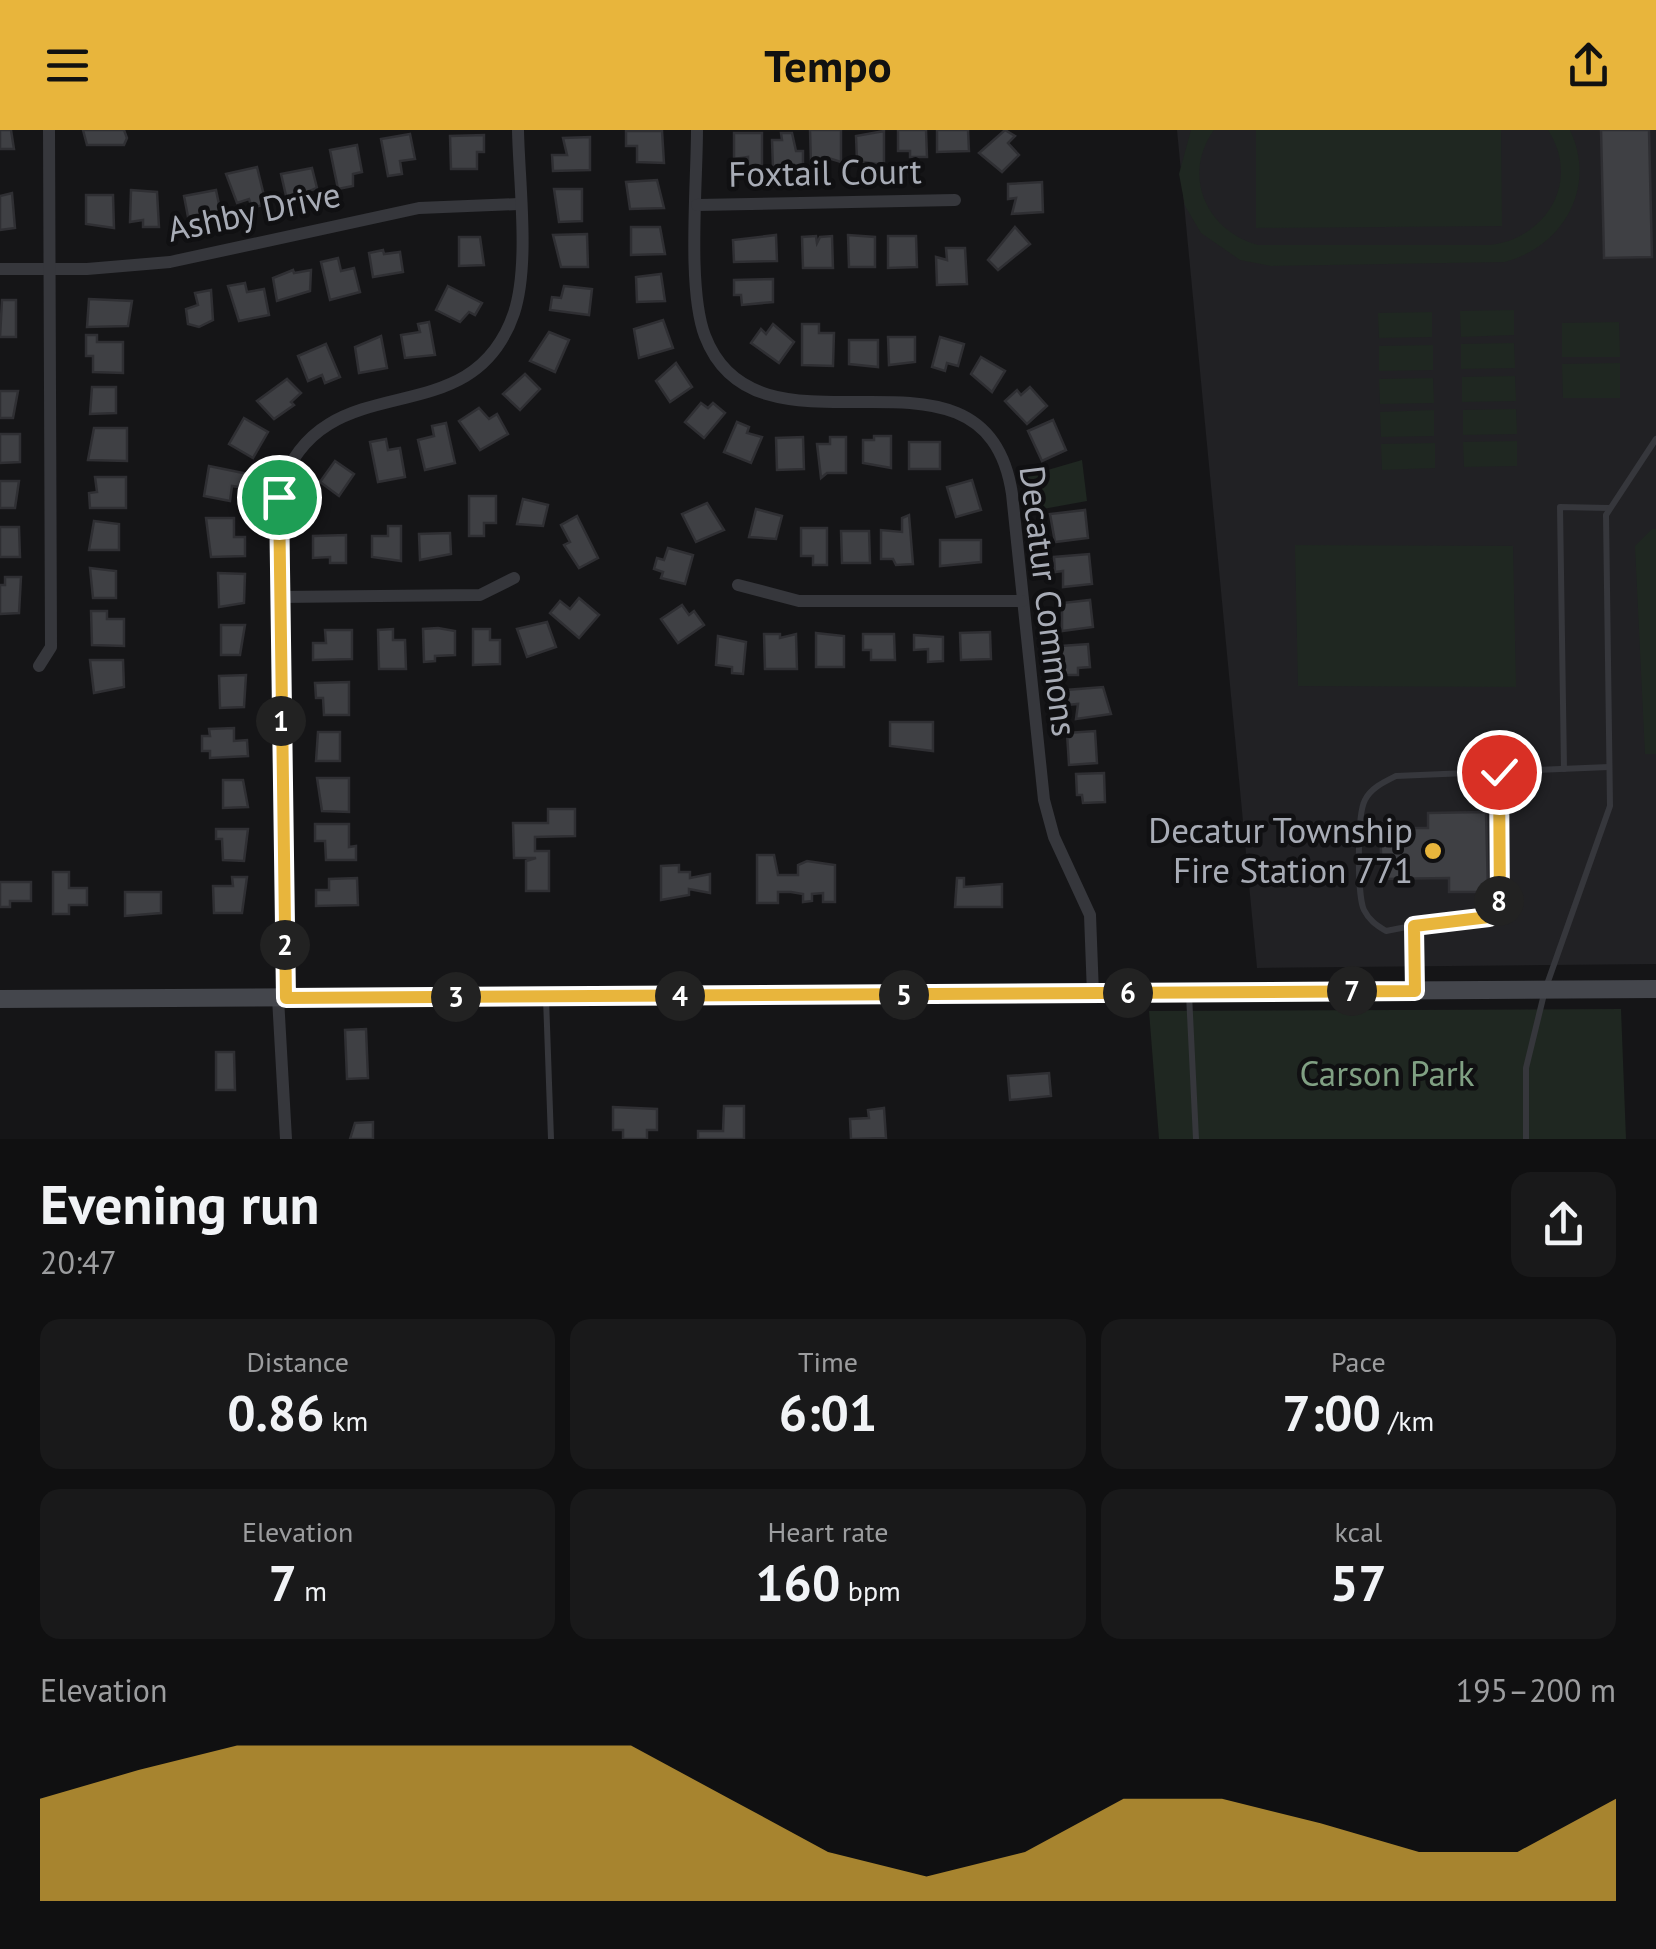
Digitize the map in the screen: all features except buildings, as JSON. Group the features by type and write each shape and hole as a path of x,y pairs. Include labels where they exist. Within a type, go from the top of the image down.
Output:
{"main road":[{"path":"0,1000 1656,989"}],"street":[{"path":"38,666 51,647 49,130"},
{"path":"286,1139 279,490 295,452 320,427 344,414 440,390 485,360 506,333 519,288 518,130"},
{"name":"Decatur Commons","path":"697,130 700,313 706,338 722,363 747,386 780,400 923,402 950,410 973,424 993,444 1010,481 1044,800 1054,836 1088,907 1092,994"},
{"name":"Foxtail Court","path":"697,205 955,200"},
{"name":"Ashby Drive","path":"0,270 51,270 195,258 419,208 519,204"},
{"path":"278,598 480,595 514,578"},
{"path":"738,585 799,602 1022,600"}],"lane":[{"path":"1526,1139 1526,1068 1545,990 1610,806 1604,527 1610,508 1656,439"},
{"path":"1564,769 1560,507 1610,508"},
{"path":"1499,772 1500,907 1489,917 1386,931 1373,923 1361,906 1360,815 1365,798 1396,776 1609,767"},
{"path":"1414,926 1415,991"},
{"path":"1189,993 1196,1139"},
{"path":"546,996 551,1139"}],"shaded area":[{"path":"1177,130 1656,130 1656,964 1257,968"}],"green space":[{"path":"1191,130 1214,130 1200,165 1204,200 1225,228 1258,245 1490,245 1528,231 1553,204 1561,168 1548,130 1570,130 1580,172 1577,193 1559,228 1544,243 1505,262 1271,266 1240,260 1201,233 1185,206 1179,174"},
{"path":"1256,130 1501,130 1502,226 1256,228"},
{"path":"1514,310 1514,335 1461,337 1460,311"},
{"path":"1432,312 1432,337 1379,338 1378,313"},
{"path":"1619,322 1620,357 1562,357 1562,323"},
{"path":"1514,343 1515,368 1461,369 1461,344"},
{"path":"1433,345 1433,370 1379,371 1379,346"},
{"path":"1620,363 1620,398 1563,398 1562,364"},
{"path":"1515,376 1516,401 1462,402 1462,377"},
{"path":"1433,378 1434,403 1380,404 1379,379"},
{"path":"1516,409 1517,434 1463,435 1463,410"},
{"path":"1434,410 1434,436 1381,437 1380,412"},
{"path":"1517,441 1517,466 1464,467 1463,442"},
{"path":"1435,443 1435,468 1382,470 1381,444"},
{"path":"1082,460 1087,501 1032,511 1027,476"},
{"path":"1656,529 1656,754 1645,754 1635,546"},
{"path":"1295,545 1513,546 1516,687 1298,686"},
{"name":"Carson Park","path":"1621,1009 1626,1139 1159,1139 1149,1011"}],"place":[{"name":"Decatur Township Fire Station 771","path":"1433,851"}],"route":[{"path":"279,497 286,998 1415,991 1414,926 1452,918 1489,917 1500,907 1499,772"}]}
